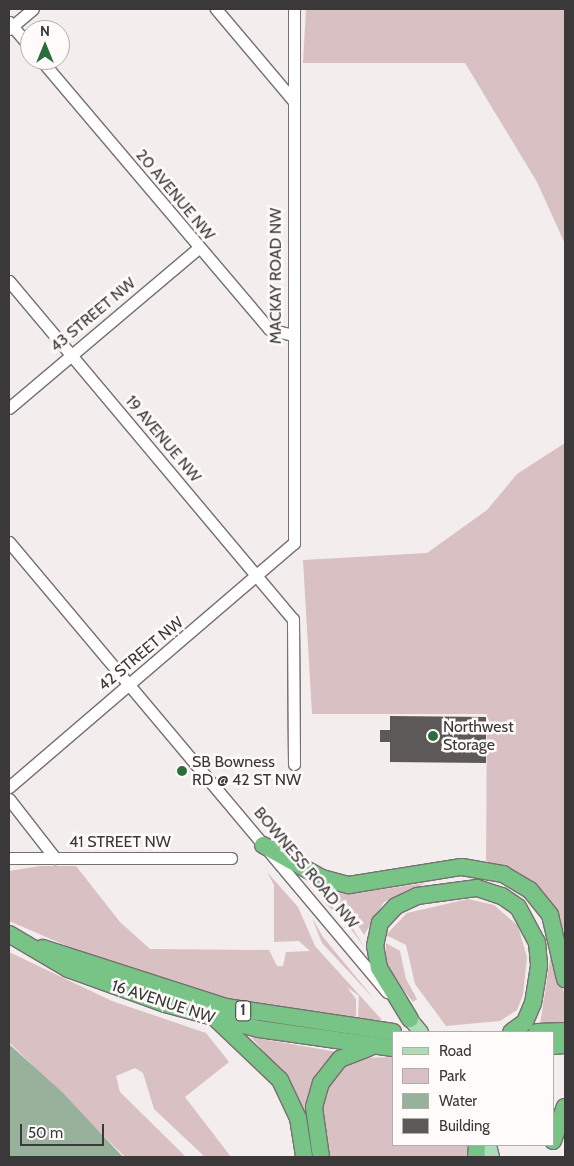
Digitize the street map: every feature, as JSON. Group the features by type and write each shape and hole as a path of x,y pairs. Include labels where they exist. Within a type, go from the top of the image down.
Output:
{"highway":[{"path":"263,845 322,878 345,884 462,867 503,874 530,890 550,915 565,979"},
{"path":"410,1019 379,968 375,946 380,923 396,906 417,896 477,888 497,893 518,907 538,942 540,966 533,1003 525,1022 512,1031"},
{"name":"16 AVENUE NW","path":"9,934 68,969 217,1020 380,1043 392,1033"},
{"name":"16 AVENUE NW","path":"31,946 70,954 131,979 215,1004 380,1043"},
{"path":"217,1020 280,1080 298,1118 304,1157"},
{"path":"551,1031 565,1030"},
{"path":"321,1157 314,1106 320,1083 340,1059 380,1043"},
{"path":"554,1138 565,1107"}],"main road":[{"name":"BOWNESS ROAD NW","path":"410,1019 420,1031"}],"street":[{"path":"20,36 10,26 33,9"},
{"path":"216,9 292,99"},
{"name":"MACKAY ROAD NW","path":"294,9 292,99 294,543"},
{"name":"20 AVENUE NW","path":"49,70 198,248 269,329 293,335"},
{"name":"43 STREET NW","path":"9,408 198,248"},
{"name":"19 AVENUE NW","path":"9,281 293,619 294,764"},
{"name":"BOWNESS ROAD NW","path":"9,542 410,1019"},
{"name":"42 STREET NW","path":"9,787 258,576 294,543"},
{"path":"9,799 55,858"},
{"name":"41 STREET NW","path":"9,858 231,858"}],"green space":[{"path":"306,9 565,9 565,244 537,182 465,63 303,63"},
{"path":"565,443 565,934 554,909 538,888 509,869 486,861 487,714 312,714 303,560 427,553 487,510 517,474"},
{"path":"40,866 76,866 120,922 150,949 269,950 277,966 283,966 286,952 310,951 299,941 274,942 274,885 267,872 298,907 315,946 382,1020 358,1019 359,996 347,987 356,999 356,1018 226,999 88,955 9,921 9,871"},
{"path":"426,883 384,902 364,935 350,912 320,887 356,893"},
{"path":"321,899 344,915 365,948 348,925"},
{"path":"468,899 494,905 518,926 527,957 523,995 517,1010 500,1021 446,1026 415,984 406,945 386,935 407,913"},
{"path":"312,918 323,937 375,1000 322,943"},
{"path":"386,943 400,951 406,979 417,999 413,1002 385,967"},
{"path":"552,946 565,997 565,1023 540,1025"},
{"path":"9,952 112,1001 206,1033 229,1062 185,1097 231,1157 205,1157 154,1109 143,1073 135,1068 116,1076 120,1092 186,1157 125,1157 9,1042"},
{"path":"251,1037 337,1052 313,1079 308,1094 310,1141 288,1080"},
{"path":"392,1057 392,1146 468,1146 467,1157 328,1157 322,1106 325,1090 348,1064 361,1058"}],"water":[{"path":"9,1044 63,1093 123,1157 9,1157"}],"building":[{"name":"Northwest Storage","path":"390,716 486,717 486,763 390,762 390,742 380,742 380,730 390,730"}],"place":[{"name":"Northwest Storage","path":"433,736"},
{"name":"SB Bowness RD @ 42 ST NW","path":"182,771"}]}
